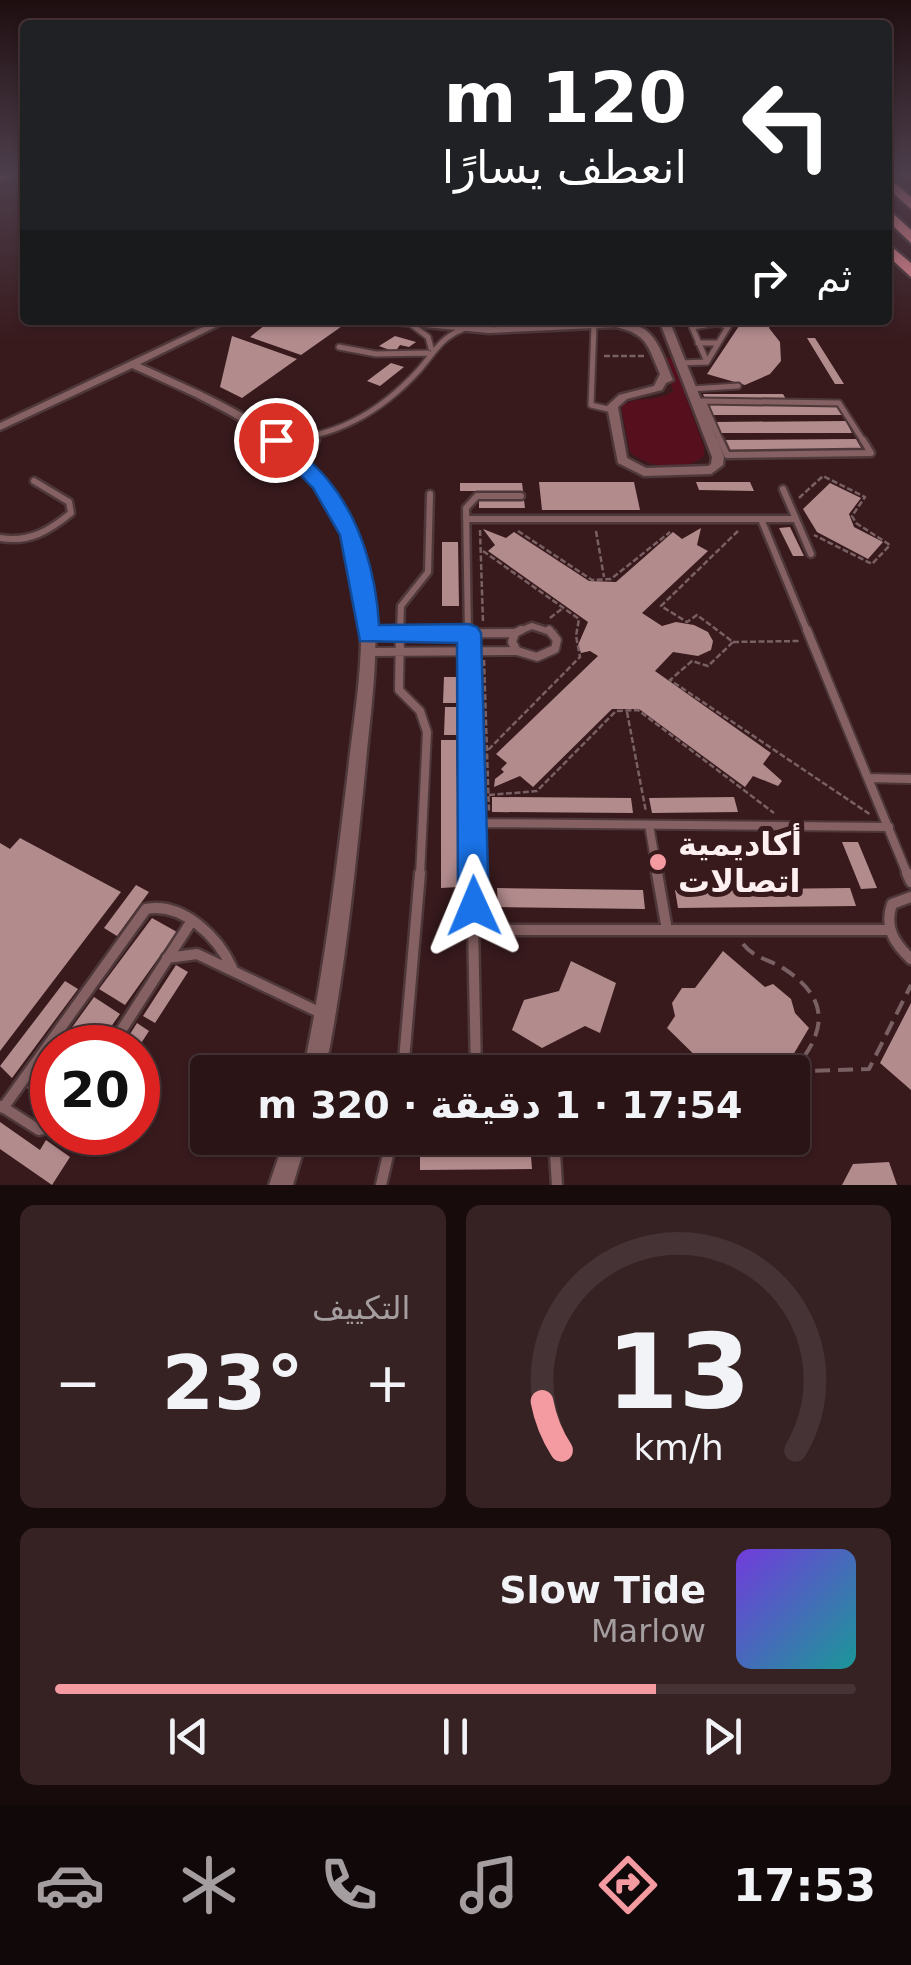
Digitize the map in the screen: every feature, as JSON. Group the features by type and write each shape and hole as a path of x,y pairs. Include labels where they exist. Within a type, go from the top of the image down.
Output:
{"highway":[{"path":"892,252 911,272"}],"street":[{"path":"0,427 214,325"},
{"path":"412,325 526,325"},
{"path":"604,325 635,328 649,337 668,385 661,393 618,399 612,410 620,455 629,467 701,472 714,468 718,457 666,325"},
{"path":"134,363 276,440 303,463 337,508 350,535 366,598 368,643 344,896 318,1055"},
{"path":"281,1185 291,1155"}],"lane":[{"path":"412,325 425,334 430,350"},
{"path":"594,325 591,405 612,410"},
{"path":"703,325 693,326 706,362"},
{"path":"706,362 728,327 725,325"},
{"path":"276,440 317,439 362,418 414,375 430,350 458,326"},
{"path":"698,342 718,343"},
{"path":"339,348 376,354 430,350"},
{"path":"681,365 706,362"},
{"path":"690,389 738,386"},
{"path":"699,401 839,403 870,454 728,455 711,438"},
{"path":"303,463 317,439"},
{"path":"0,538 35,537 71,512 70,502 34,481"},
{"path":"783,488 811,554"},
{"path":"405,1055 416,964 426,732 424,718 399,690 400,634 404,600 428,572 430,494"},
{"path":"476,1055 467,503 477,496 521,496"},
{"path":"466,519 796,519"},
{"path":"760,519 911,882"},
{"path":"540,626 552,631 557,640 555,649 544,656 517,651 400,652 368,643 400,634 515,633 540,626"},
{"path":"429,633 429,652"},
{"path":"515,633 512,642 517,651"},
{"path":"868,778 911,779"},
{"path":"472,824 889,827"},
{"path":"649,825 668,930"},
{"path":"911,897 892,904 888,911 889,930 911,959"},
{"path":"30,1125 2,1107 146,909 158,905 191,922 222,945 232,968"},
{"path":"125,1025 191,922"},
{"path":"474,930 889,930"},
{"path":"167,958 188,952 232,968 326,1016"},
{"path":"381,1185 388,1155"},
{"path":"555,1155 557,1185"}],"path":[{"path":"592,356 658,356"},
{"path":"790,506 823,476 865,497 852,516 856,523 890,545 872,564 800,527"},
{"path":"518,531 592,580 611,579 687,518"},
{"path":"594,519 604,579"},
{"path":"750,519 661,606 687,622 696,616 733,642 811,641"},
{"path":"540,626 565,607"},
{"path":"557,640 580,657"},
{"path":"733,642 708,666 692,662 670,680 889,827"},
{"path":"489,795 537,791 616,711 638,710 791,826"},
{"path":"627,711 649,825"},
{"path":"734,930 751,956 792,974 817,1009 822,1022 797,1066 810,1070 869,1069 911,986"}],"shaded area":[{"path":"664,358 672,358 704,447 704,456 687,465 656,465 630,452 621,406 673,391"}],"building":[{"path":"265,325 344,325 301,355 250,337"},
{"path":"740,325 770,325 780,342 781,361 770,374 745,385 707,374"},
{"path":"232,336 297,359 242,398 220,387"},
{"path":"395,336 416,342 409,347 400,345 395,352 379,346"},
{"path":"807,338 815,338 844,384 835,384"},
{"path":"391,363 404,367 380,386 367,381"},
{"path":"703,394 783,394 786,399 705,399"},
{"path":"707,405 837,405 843,415 711,415"},
{"path":"846,421 852,433 718,433 714,422"},
{"path":"856,439 863,451 726,452 721,440"},
{"path":"539,482 634,482 640,510 542,510"},
{"path":"696,482 750,482 754,491 699,490"},
{"path":"460,483 522,483 523,491 460,491"},
{"path":"830,483 861,498 849,514 854,527 883,542 868,559 817,532 803,509"},
{"path":"479,500 524,500 525,508 479,508"},
{"path":"790,527 804,556 793,556 779,528"},
{"path":"701,528 697,545 708,551 642,613 662,626 676,622 708,632 713,641 711,650 698,656 673,652 655,671 771,753 763,764 782,781 778,786 753,776 745,787 639,709 612,709 533,787 520,776 494,787 507,763 496,754 598,656 590,651 581,653 578,645 588,622 488,551 495,545 483,529 506,538 514,532 589,581 616,582 673,532 682,539"},
{"path":"442,542 458,542 459,606 442,606"},
{"path":"444,677 458,677 458,703 443,703"},
{"path":"445,707 459,707 458,735 444,735"},
{"path":"441,740 456,740 459,887 441,888"},
{"path":"492,797 631,798 633,813 492,812"},
{"path":"734,797 738,812 652,813 649,798"},
{"path":"20,838 121,892 0,1051 0,843 10,849"},
{"path":"842,842 858,842 877,888 861,889"},
{"path":"136,885 149,892 117,936 104,928"},
{"path":"497,888 643,890 645,909 498,907"},
{"path":"850,888 856,906 678,908 675,890"},
{"path":"152,918 177,932 125,1005 99,989"},
{"path":"723,951 765,987 773,984 791,999 795,1013 809,1028 793,1055 695,1055 667,1028 675,1016 672,1003 682,988 695,988"},
{"path":"571,961 616,983 600,1033 585,1026 542,1048 512,1030 524,1000 559,991"},
{"path":"176,965 188,972 155,1023 143,1016"},
{"path":"65,981 78,989 51,1025 31,1025"},
{"path":"94,997 120,1014 112,1025 74,1025"},
{"path":"911,1003 911,1090 880,1063"},
{"path":"30,1027 30,1054 12,1078 0,1066"},
{"path":"0,1122 30,1143 30,1155 70,1157 52,1185 0,1149"},
{"path":"420,1155 531,1155 532,1169 420,1170"},
{"path":"889,1162 897,1185 842,1185 853,1164"}],"place":[{"name":"أكاديمية اتصالات","path":"658,862"}],"route":[{"path":"276,440 321,484 350,535 366,598 368,634 469,633 474,906"}]}
